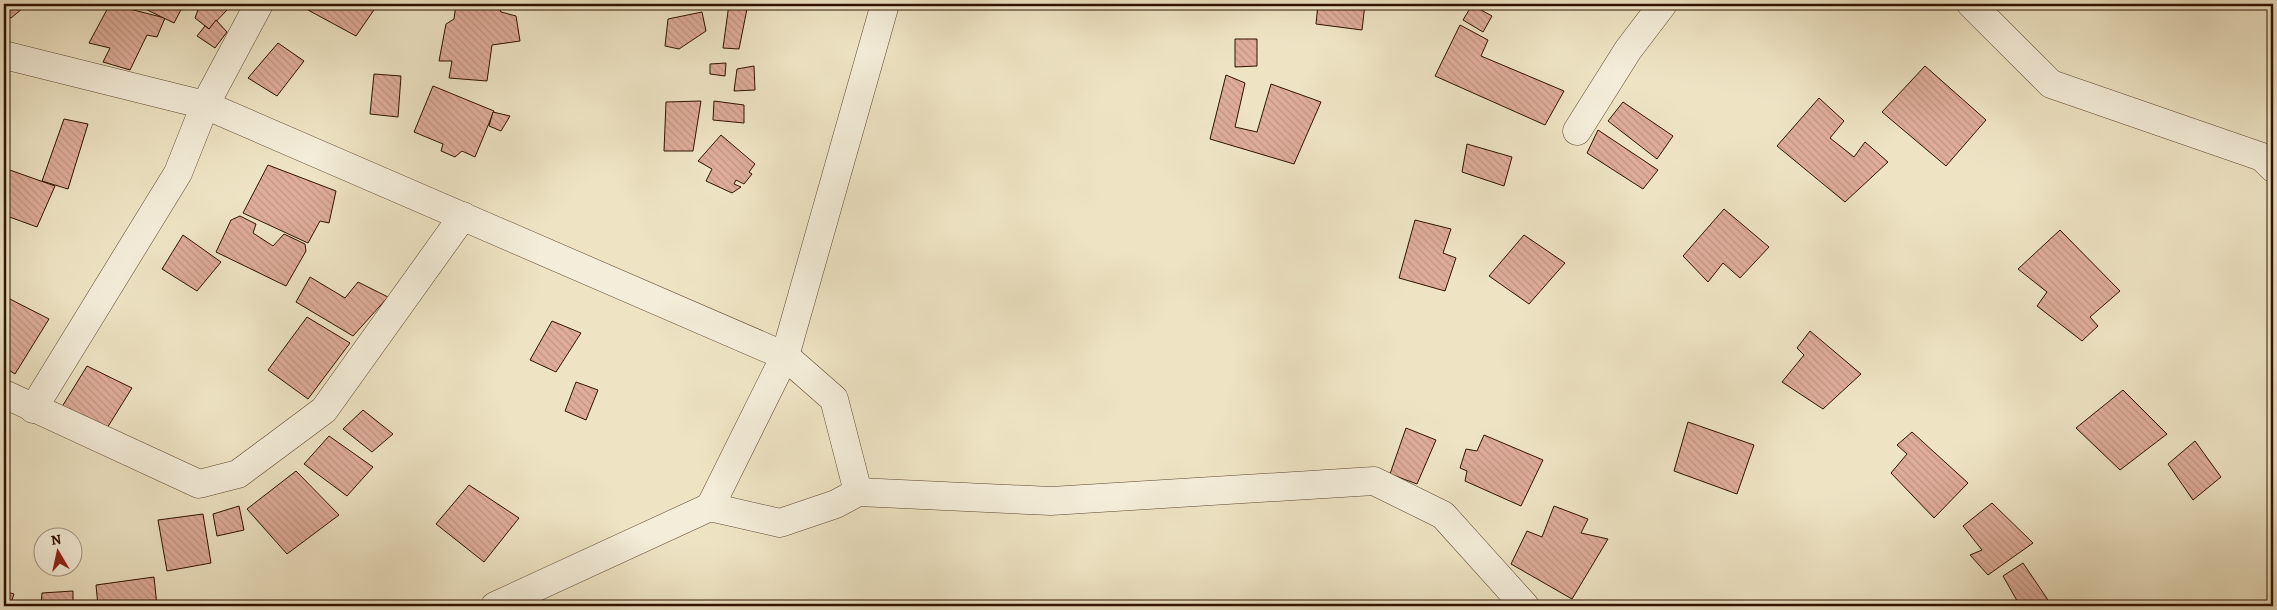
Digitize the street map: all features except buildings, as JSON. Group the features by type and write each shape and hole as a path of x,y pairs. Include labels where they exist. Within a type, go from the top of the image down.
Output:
{"street":[{"path":"33,409 178,173 206,105 259,4"},
{"path":"710,508 785,356 885,4"},
{"path":"1577,131 1628,50 1663,4"},
{"path":"1971,4 2051,84 2262,156 2273,168"},
{"path":"4,55 206,105 785,356 834,399 858,492"},
{"path":"4,394 199,484 238,474 324,410 463,216"},
{"path":"495,606 710,508 780,523 836,504 858,492 1051,501 1374,481 1443,515 1524,606"}]}
